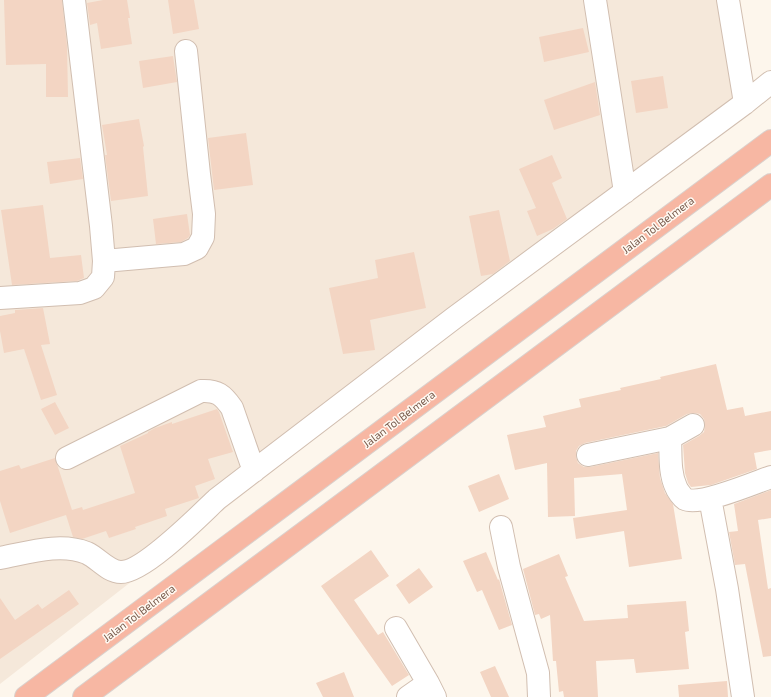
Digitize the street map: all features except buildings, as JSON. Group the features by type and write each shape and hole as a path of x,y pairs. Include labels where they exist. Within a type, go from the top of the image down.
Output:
{"highway":[{"name":"Jalan Tol Belmera","path":"26,697 771,140"},
{"path":"84,697 771,185"}],"street":[{"path":"0,298 80,293 94,288 103,277 104,261 101,226 74,0"},
{"path":"595,0 625,192"},
{"path":"728,0 745,103"},
{"path":"104,261 184,254 197,248 203,237 204,214 186,51"},
{"path":"0,558 36,551 68,548 88,554 106,566 121,572 132,569 153,556 218,499 454,318 745,103 771,82"},
{"path":"67,458 201,391 211,391 218,393 226,399 232,408 254,471"},
{"path":"588,455 670,438 694,425"},
{"path":"670,438 672,472 676,487 684,498 692,501 710,498 771,477"},
{"path":"710,498 727,589 743,697"},
{"path":"501,527 509,567 538,673 539,697"},
{"path":"396,628 432,690 408,697"}],"shaded area":[{"path":"0,0 720,0 745,103 0,684"}]}
